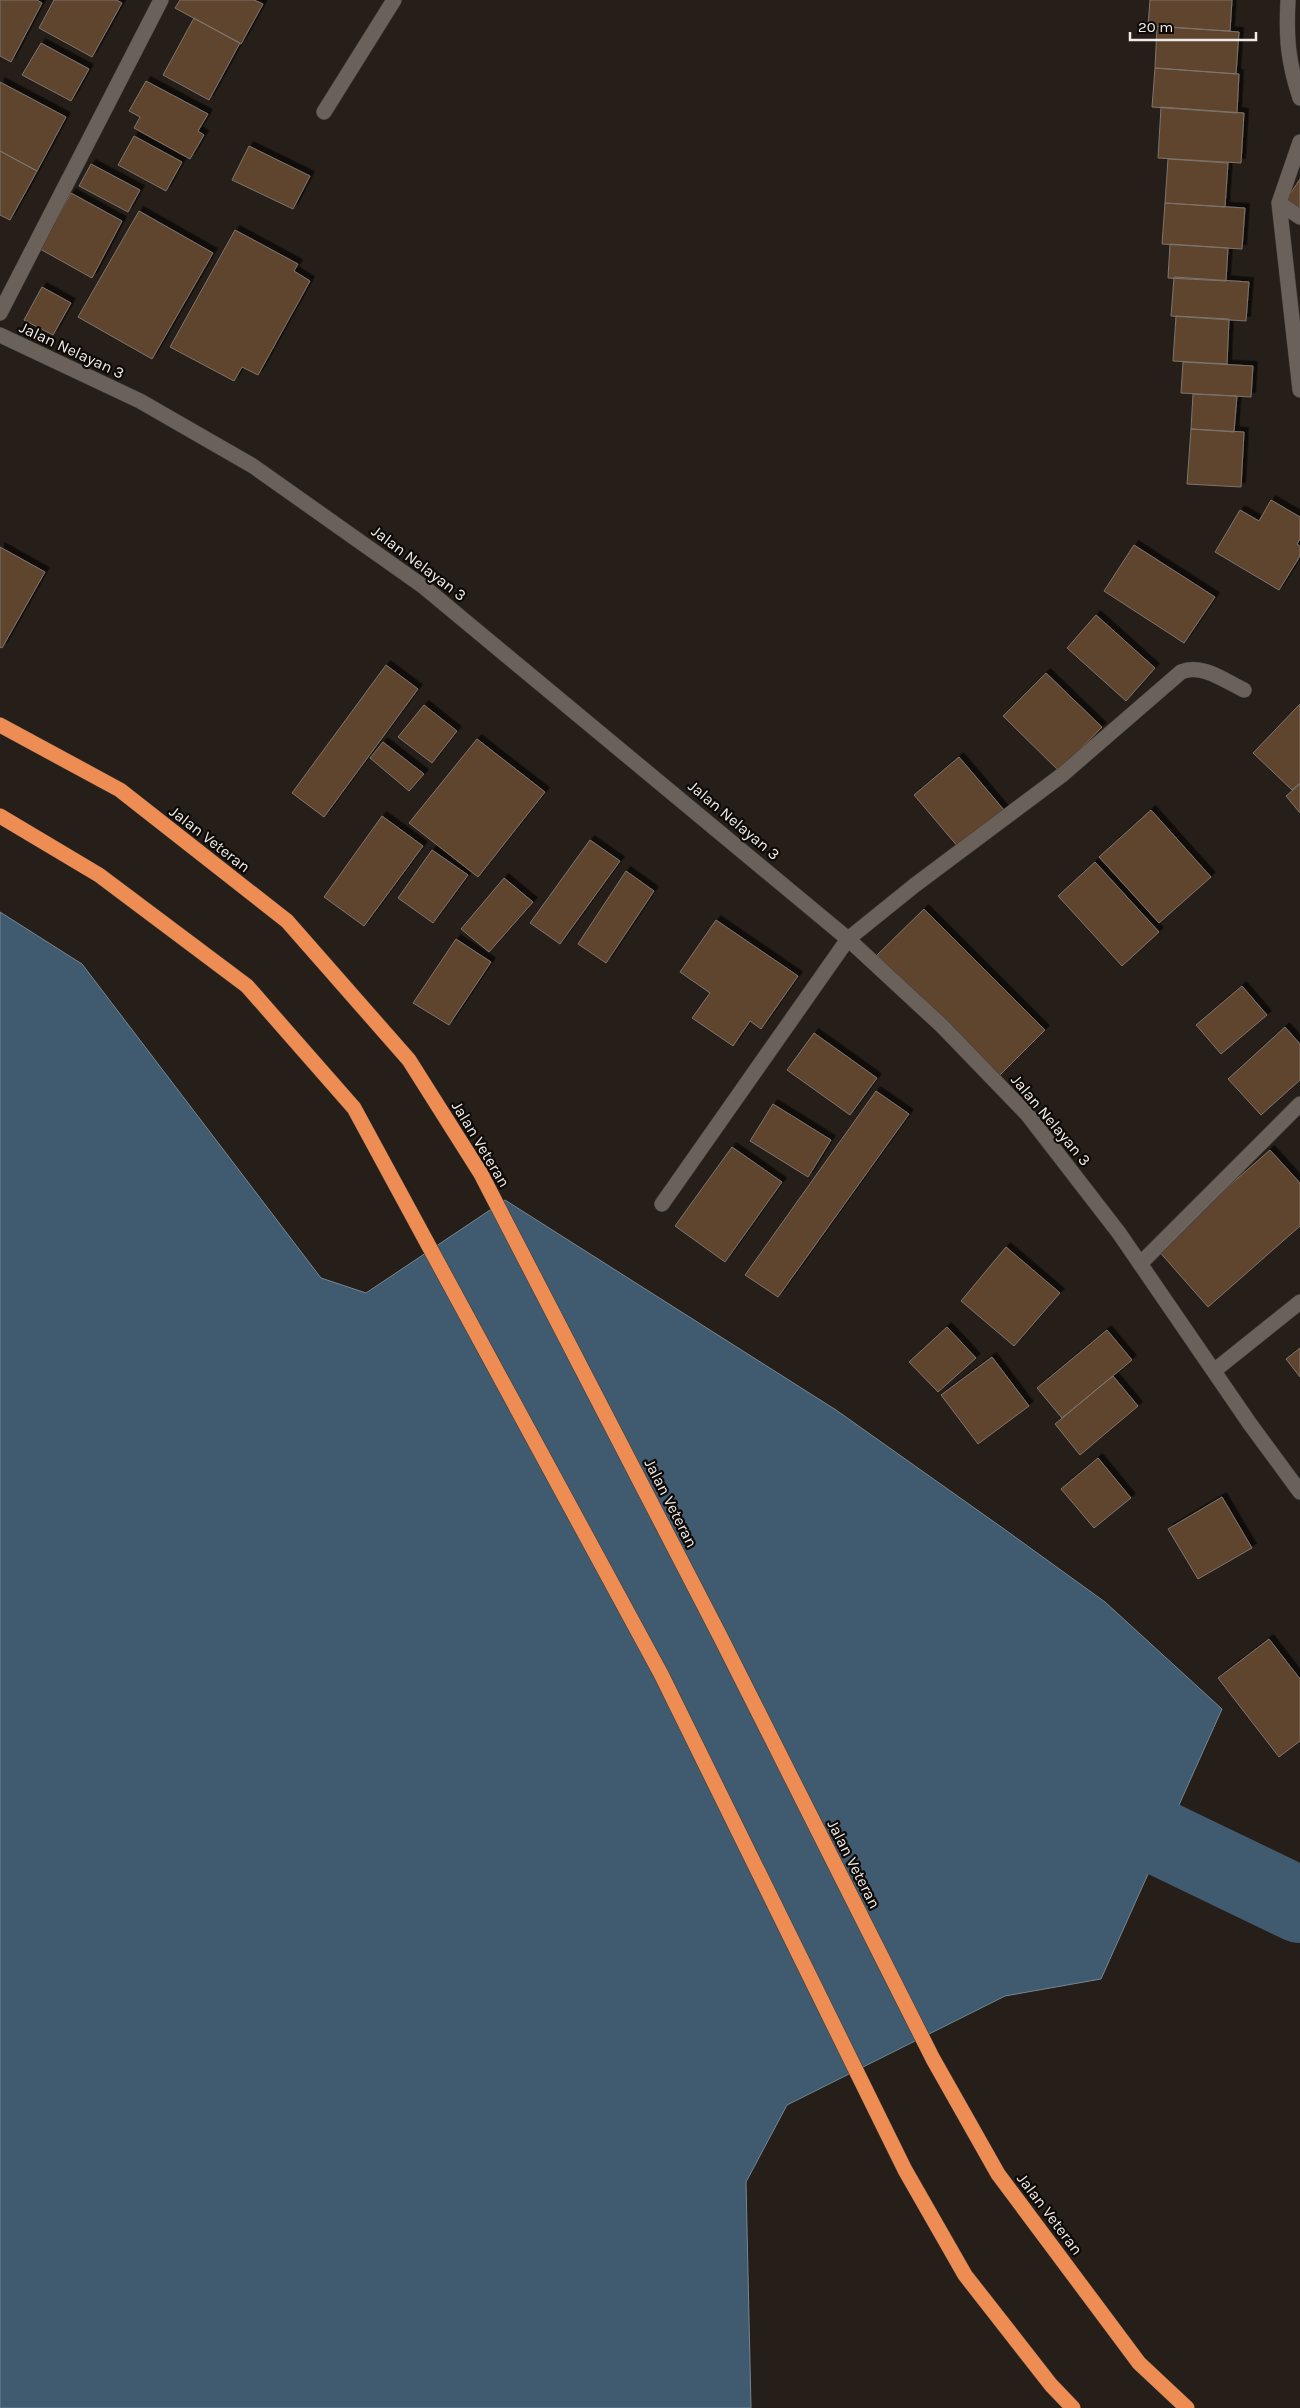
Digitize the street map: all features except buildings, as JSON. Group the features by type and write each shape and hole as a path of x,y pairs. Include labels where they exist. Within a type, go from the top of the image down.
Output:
{"highway":[{"name":"Jalan Veteran","path":"0,725 120,790 287,921 409,1060 480,1174 716,1629 933,2059 998,2174 1139,2363 1186,2408"},
{"path":"0,816 99,875 247,986 354,1108 661,1674 905,2170 965,2275 1051,2385 1073,2408"}],"street":[{"path":"0,313 161,0"},
{"path":"324,112 394,0"},
{"path":"1288,0 1286,31 1290,68 1300,98"},
{"path":"1300,142 1279,203 1300,390"},
{"path":"1279,203 1300,217"},
{"name":"Jalan Nelayan 3","path":"0,335 140,401 253,466 424,586 848,939 942,1026 1027,1114 1140,1264 1215,1370 1250,1424 1300,1492"},
{"path":"662,1204 848,939 915,885 1062,774 1181,672 1192,668 1203,670 1244,690"},
{"path":"1140,1264 1300,1104"},
{"path":"1215,1370 1300,1302"}],"water":[{"path":"0,912 82,964 321,1278 366,1293 505,1200 836,1410 1004,1529 1105,1602 1222,1709 1101,1979 1005,1996 787,2105 746,2182 751,2408 0,2408"}],"waterway":[{"path":"1163,1839 1300,1905"}]}
